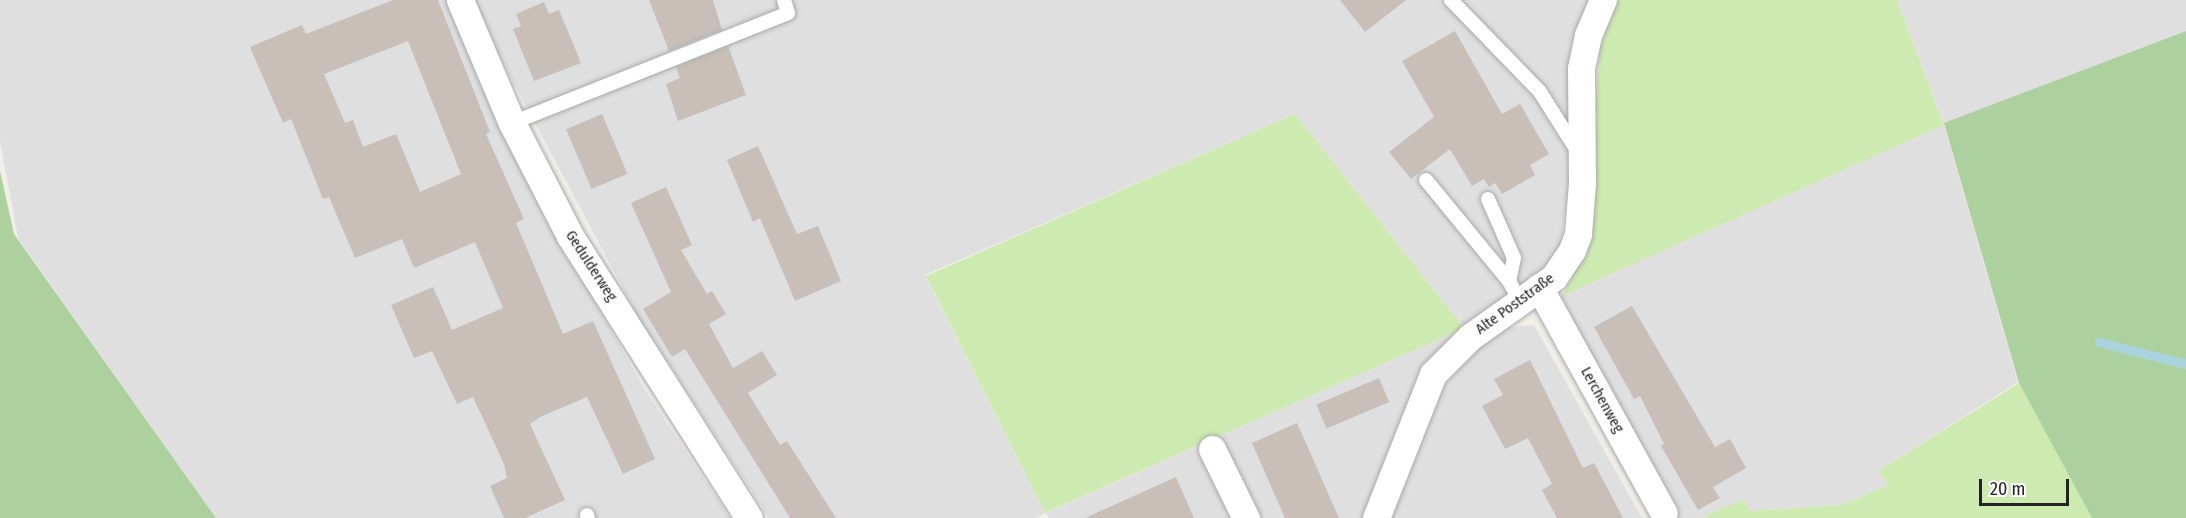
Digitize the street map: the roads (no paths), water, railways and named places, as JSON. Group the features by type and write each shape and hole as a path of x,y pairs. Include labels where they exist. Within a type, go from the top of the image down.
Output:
{"street":[{"name":"Gedulderweg","path":"460,0 512,123 570,236 748,518"},
{"name":"Alte Poststraße","path":"1376,518 1433,374 1445,358 1523,289 1565,266 1575,242 1581,159 1581,68 1588,35 1603,0"},
{"name":"Lerchenweg","path":"1523,289 1665,515"},
{"path":"1212,449 1246,518"}],"lane":[{"path":"512,123 788,13 784,0"},
{"path":"1450,0 1539,92 1581,159"},
{"path":"1426,180 1523,289"},
{"path":"1488,199 1514,258 1523,289"}],"waterway":[{"path":"2099,342 2186,364"}]}
